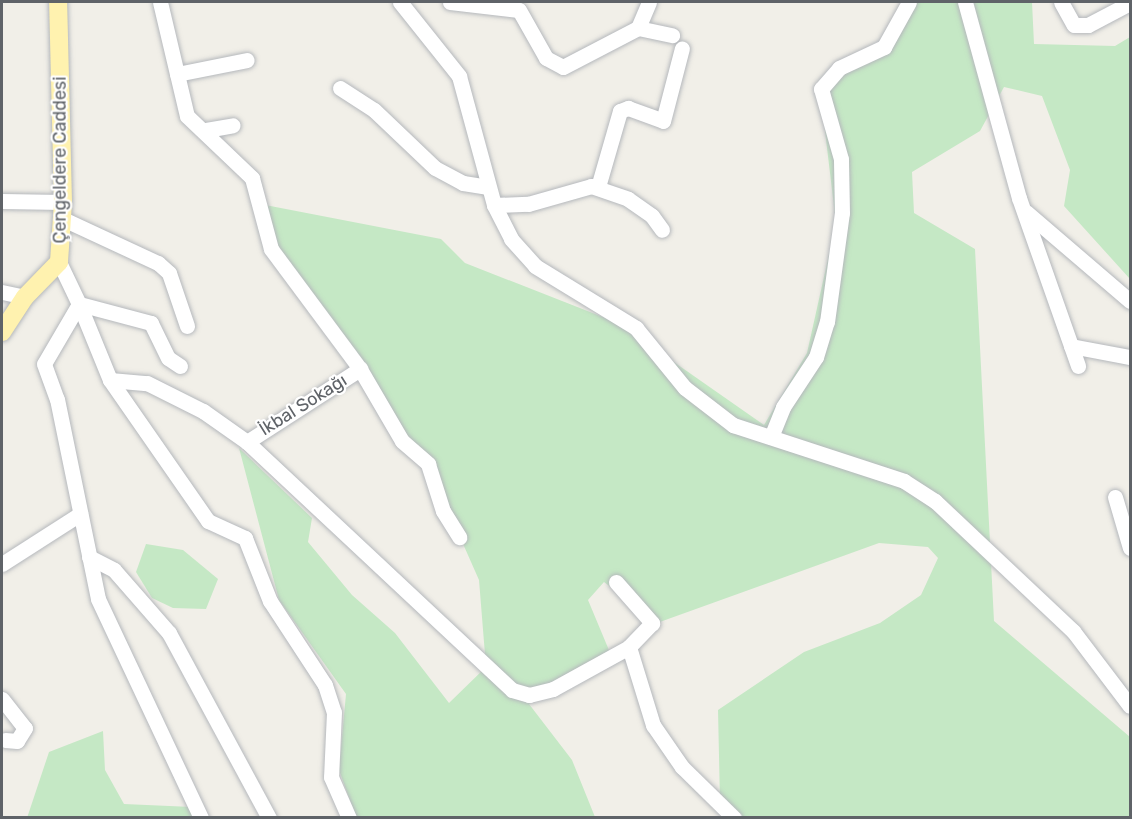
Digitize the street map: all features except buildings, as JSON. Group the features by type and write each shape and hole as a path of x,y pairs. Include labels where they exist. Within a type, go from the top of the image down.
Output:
{"main road":[{"name":"Çengeldere Caddesi","path":"2,332 25,297 59,262 63,210 57,2"}],"street":[{"path":"160,2 187,116 206,130 252,178 271,249 360,369 402,441 428,464 443,511 459,537"},
{"path":"399,2 459,76 487,187 494,205 511,239 535,266 636,328 707,410 771,437 904,481 934,501 1073,631 1131,706"},
{"path":"450,2 519,10 546,58 563,66 638,28 672,35"},
{"path":"638,28 649,2"},
{"path":"771,437 783,406 816,357 830,300 842,213 841,159 821,89 839,68 884,47 909,2"},
{"path":"965,2 1023,210 1078,366"},
{"path":"1061,2 1074,25 1088,26 1131,3"},
{"path":"598,187 620,111 628,108 663,122 682,48"},
{"path":"177,74 247,60"},
{"path":"340,88 374,110 435,168 464,183 487,187"},
{"path":"206,130 233,125"},
{"path":"494,205 528,204 598,187 645,210 662,230"},
{"path":"2,201 63,210 146,253 169,273 187,326"},
{"path":"1023,210 1131,301"},
{"path":"59,262 110,380 208,521 244,538 270,601 332,700 331,777 349,818"},
{"path":"2,292 25,297"},
{"path":"79,304 151,323 168,358 180,366"},
{"path":"79,304 44,364 98,599 201,818"},
{"path":"1071,346 1131,357"},
{"name":"İkbal Sokağı","path":"247,442 360,369"},
{"path":"110,380 147,383 203,411 247,442 512,690 529,695 553,688 629,646 652,623 616,582"},
{"path":"1115,497 1131,548"},
{"path":"2,564 80,514"},
{"path":"89,557 114,570 169,633 269,818"},
{"path":"629,646 653,725 682,767 734,818"},
{"path":"2,699 25,728 17,741 5,740"}],"green space":[{"path":"907,2 1032,2 1034,44 1115,46 1130,37 1130,279 1064,206 1070,170 1042,96 1004,87 980,131 912,172 914,213 975,249 994,621 1130,737 1130,817 732,817 720,802 718,710 804,652 880,623 921,595 938,558 928,547 879,543 657,623 604,582 588,600 611,655 529,704 572,760 595,817 356,817 339,770 346,694 279,600 239,448 312,518 308,542 352,595 395,633 449,703 486,667 479,580 433,476 276,251 260,204 441,239 465,263 618,323 764,425 807,353 836,223 819,81 885,41"},
{"path":"146,544 183,550 218,579 206,609 173,608 152,598 136,572"},
{"path":"103,731 105,770 124,804 192,807 198,818 27,818 49,752"}]}
